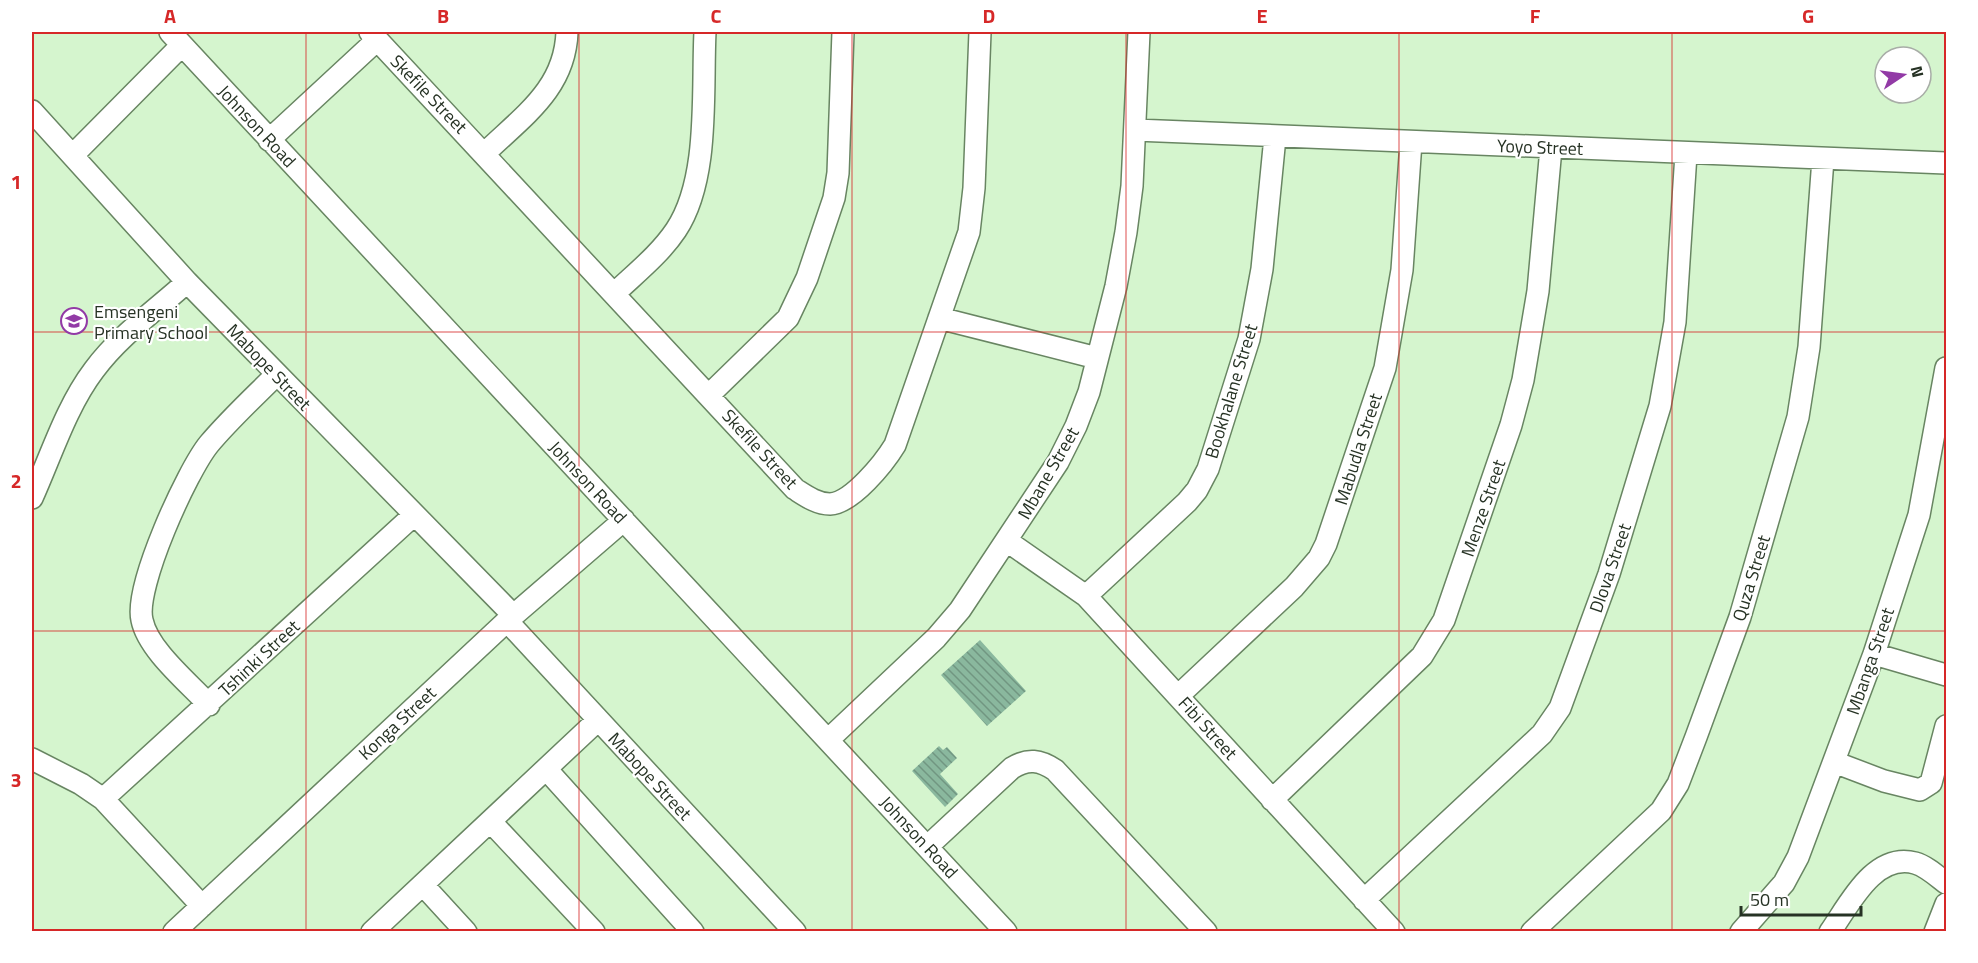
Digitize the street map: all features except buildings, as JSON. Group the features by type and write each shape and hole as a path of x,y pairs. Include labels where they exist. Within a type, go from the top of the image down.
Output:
{"street":[{"path":"485,153 548,90 564,60 567,32"},
{"path":"615,293 662,248 676,230 686,211 699,163 705,32"},
{"path":"709,395 788,318 797,303 825,231 838,173 843,32"},
{"name":"Skefile Street","path":"374,36 795,489 820,503 842,501 877,470 895,445 961,260 973,211 980,32"},
{"name":"Mbane Street","path":"828,740 936,638 960,610 1058,462 1076,426 1089,392 1116,286 1126,232 1135,130 1139,32"},
{"path":"269,140 374,36"},
{"path":"73,155 176,38"},
{"name":"Johnson Road","path":"176,38 1006,932"},
{"name":"Mabope Street","path":"32,111 187,282 510,618 598,720 795,932"},
{"name":"Yoyo Street","path":"1135,130 1947,163"},
{"name":"Bookhalane Street","path":"1086,596 1187,502 1208,469 1246,350 1258,301 1275,137"},
{"name":"Mabudla Street","path":"1178,696 1294,587 1318,558 1326,544 1385,368 1402,270 1411,142"},
{"name":"Menze Street","path":"1272,800 1422,656 1444,620 1501,455 1523,380 1538,291 1551,148"},
{"name":"Dlova Street","path":"1365,900 1542,734 1560,708 1609,574 1660,406 1675,322 1686,153"},
{"name":"Quza Street","path":"1532,932 1661,811 1678,784 1689,756 1740,618 1798,417 1809,347 1823,159"},
{"path":"32,498 80,392 94,370 120,341 187,282"},
{"path":"939,318 1097,358"},
{"name":"Mbanga Street","path":"1748,929 1784,884 1794,865 1874,654 1919,515 1947,368"},
{"path":"209,705 155,647 141,620 140,604 156,552 194,465 220,432 276,375"},
{"name":"Tshinki Street","path":"103,799 209,705 414,516"},
{"name":"Konga Street","path":"174,932 510,618 624,520"},
{"name":"Fibi Street","path":"1007,541 1086,596 1394,932"},
{"path":"1874,654 1947,675"},
{"path":"372,932 598,720"},
{"path":"1834,762 1884,781 1920,790 1931,783 1947,726"},
{"path":"32,759 81,784 103,799 202,906"},
{"path":"928,846 1012,768 1021,762 1044,762 1055,770 1206,932"},
{"path":"547,770 693,932"},
{"path":"491,822 594,932"},
{"path":"1830,932 1864,884 1884,866 1898,862 1915,863 1947,883"},
{"path":"423,885 466,932"},
{"path":"1935,932 1947,904"}],"place":[{"name":"Emsengeni Primary School","path":"74,321"}]}
